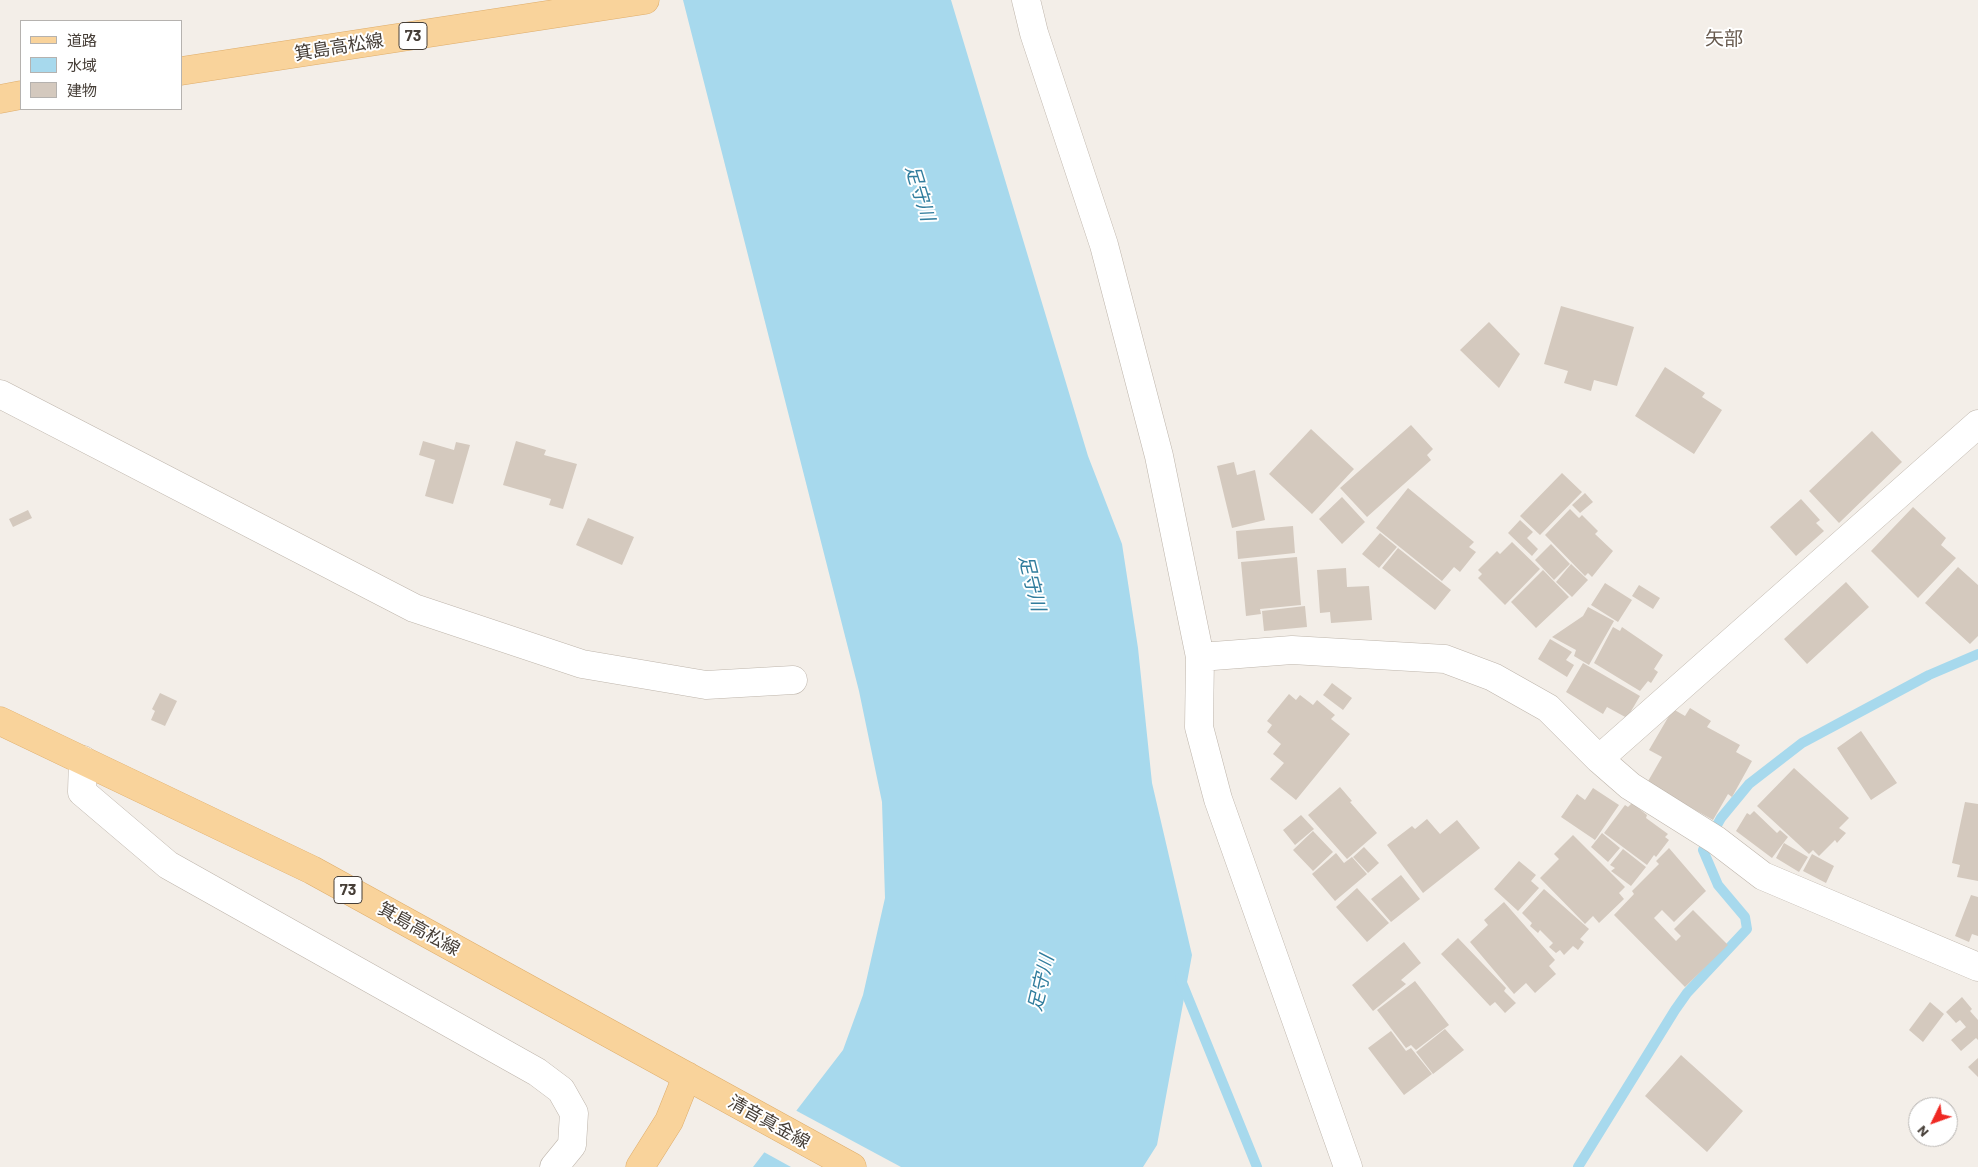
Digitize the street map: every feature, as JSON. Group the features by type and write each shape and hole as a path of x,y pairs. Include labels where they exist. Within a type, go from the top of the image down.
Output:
{"main road":[{"name":"箕島高松線","path":"182,71 645,0"},
{"path":"0,99 20,95"},
{"name":"箕島高松線","path":"0,721 312,870 686,1076"},
{"path":"640,1167 669,1121 686,1076"},
{"name":"清音真金線","path":"686,1076 852,1167"}],"street":[{"path":"1026,0 1034,33 1104,244 1159,456 1200,657 1199,728 1218,799 1348,1167"},
{"path":"0,394 414,608 582,664 706,684 793,680"},
{"path":"1599,759 1978,424"},
{"path":"1200,657 1292,650 1445,659 1493,677 1548,708 1599,759 1630,786 1711,837 1763,876 1978,967"},
{"path":"83,760 82,792 168,865 537,1072 561,1090 574,1113 572,1145 554,1167"}],"water":[{"name":"足守川","path":"683,0 951,0 1088,456 1122,544 1138,648 1152,783 1192,955 1157,1145 1143,1167 753,1167 843,1050 863,995 885,898 882,802 859,691"}],"pier":[{"path":"795,1110 901,1167 791,1167 762,1151"}],"building":[{"path":"1561,306 1634,327 1617,386 1594,380 1591,391 1564,383 1568,371 1544,364"},
{"path":"1489,322 1520,354 1499,388 1460,350"},
{"path":"1665,367 1705,393 1702,397 1722,410 1694,454 1635,416"},
{"path":"1411,425 1433,449 1427,455 1431,460 1367,517 1340,488"},
{"path":"1311,429 1354,469 1312,514 1269,474"},
{"path":"1872,431 1902,462 1839,523 1809,491"},
{"path":"423,441 454,450 456,442 470,445 453,504 425,496 435,460 419,455"},
{"path":"516,441 546,450 544,455 577,464 563,509 549,505 551,499 503,485"},
{"path":"1234,462 1237,475 1255,470 1265,520 1232,528 1217,466"},
{"path":"1562,473 1582,492 1540,535 1520,516"},
{"path":"1408,488 1474,542 1469,547 1476,552 1460,572 1454,567 1442,581 1376,528"},
{"path":"1585,493 1593,502 1580,513 1572,505"},
{"path":"1342,497 1365,522 1342,544 1319,519"},
{"path":"1801,499 1820,520 1816,523 1824,531 1796,556 1770,527"},
{"path":"1913,507 1946,538 1941,545 1956,558 1918,598 1871,551"},
{"path":"1570,509 1579,518 1582,515 1598,531 1595,534 1613,551 1592,577 1588,573 1585,576 1545,535"},
{"path":"28,510 32,518 13,527 9,519"},
{"path":"588,518 634,537 622,565 576,545"},
{"path":"1520,520 1533,532 1527,538 1538,549 1532,556 1508,533"},
{"path":"1293,526 1295,553 1238,559 1236,531"},
{"path":"1380,533 1397,547 1379,568 1362,554"},
{"path":"1512,542 1540,569 1505,605 1478,578 1482,574 1478,570 1497,551 1500,554"},
{"path":"1551,544 1570,564 1554,580 1535,560"},
{"path":"1398,548 1451,590 1435,610 1382,568"},
{"path":"1297,557 1301,605 1260,609 1261,614 1246,616 1241,562"},
{"path":"1571,564 1588,580 1572,597 1556,582"},
{"path":"1958,567 1978,585 1978,636 1970,644 1925,603"},
{"path":"1346,568 1347,587 1369,586 1372,620 1331,623 1330,612 1320,613 1317,570"},
{"path":"1543,570 1569,597 1536,628 1511,602"},
{"path":"1846,582 1869,607 1807,664 1784,639"},
{"path":"1605,583 1632,600 1618,622 1591,605"},
{"path":"1639,585 1660,598 1653,609 1632,596"},
{"path":"1305,606 1307,627 1264,631 1262,611"},
{"path":"1588,607 1614,621 1589,665 1574,656 1576,650 1552,637 1583,616"},
{"path":"1613,627 1620,631 1622,627 1663,655 1654,669 1658,672 1651,683 1648,681 1640,691 1594,663"},
{"path":"1550,639 1572,652 1566,660 1574,665 1567,677 1538,659"},
{"path":"1583,663 1640,696 1627,718 1607,707 1603,714 1566,692"},
{"path":"1332,683 1352,698 1343,710 1323,695"},
{"path":"160,693 177,701 165,726 151,720 155,711 152,709"},
{"path":"1289,694 1296,700 1300,695 1313,705 1317,700 1335,715 1331,719 1350,734 1296,800 1270,779 1284,763 1273,754 1281,744 1267,732 1272,725 1267,721"},
{"path":"1690,708 1711,721 1707,727 1740,745 1736,752 1752,761 1732,797 1728,794 1713,820 1647,783 1662,757 1649,750 1673,709 1685,716"},
{"path":"1861,731 1897,783 1871,800 1837,748"},
{"path":"1794,768 1849,818 1839,828 1846,833 1837,843 1835,840 1819,856 1813,850 1809,854 1757,806"},
{"path":"1340,787 1352,801 1350,802 1377,833 1347,859 1308,815"},
{"path":"1593,788 1619,805 1595,840 1561,817 1577,794 1585,800"},
{"path":"1965,802 1978,804 1978,881 1957,877 1960,865 1952,863"},
{"path":"1632,803 1647,815 1646,818 1668,834 1665,837 1669,840 1647,865 1604,833 1625,805 1628,807"},
{"path":"1754,811 1777,833 1780,830 1788,837 1772,858 1736,831 1747,813 1750,815"},
{"path":"1301,815 1314,829 1295,845 1283,830"},
{"path":"1427,819 1440,834 1457,820 1480,848 1423,893 1387,845 1412,826 1415,829"},
{"path":"1313,831 1333,852 1313,871 1293,850"},
{"path":"1602,833 1620,848 1608,862 1591,847"},
{"path":"1573,835 1625,887 1619,893 1624,899 1599,923 1593,916 1585,924 1540,878 1559,859 1554,854"},
{"path":"1784,843 1808,857 1799,872 1776,858"},
{"path":"1364,847 1379,863 1368,873 1353,857"},
{"path":"1669,848 1706,891 1674,922 1662,910 1654,918 1676,941 1681,936 1674,929 1693,910 1728,945 1685,987 1614,915 1634,894 1632,891 1659,864 1656,861"},
{"path":"1623,849 1646,867 1631,886 1611,871 1615,868 1610,865"},
{"path":"1336,853 1344,863 1352,857 1367,874 1335,901 1312,874"},
{"path":"1812,854 1834,866 1826,883 1803,871"},
{"path":"1519,861 1536,875 1531,881 1539,888 1518,911 1494,889"},
{"path":"1401,875 1420,899 1391,922 1371,899"},
{"path":"1357,888 1389,923 1367,942 1336,907"},
{"path":"1544,889 1589,929 1580,939 1584,942 1578,950 1573,946 1564,955 1560,950 1556,953 1549,947 1553,943 1540,930 1538,933 1530,926 1532,923 1522,913"},
{"path":"1971,895 1978,897 1978,936 1972,934 1969,942 1955,936"},
{"path":"1504,902 1555,960 1549,966 1556,974 1535,993 1526,983 1514,994 1470,942 1488,925 1484,920"},
{"path":"1458,938 1506,988 1504,991 1516,1003 1505,1013 1495,1002 1490,1006 1441,954"},
{"path":"1404,942 1421,963 1401,980 1406,984 1373,1011 1352,985"},
{"path":"1415,981 1449,1025 1416,1050 1411,1045 1406,1048 1377,1010"},
{"path":"1962,997 1978,1020 1978,1040 1976,1038 1961,1051 1951,1040 1966,1027 1960,1020 1956,1023 1946,1012"},
{"path":"1930,1002 1944,1014 1923,1042 1909,1030"},
{"path":"1445,1029 1464,1050 1433,1074 1416,1052"},
{"path":"1391,1031 1406,1051 1411,1048 1432,1074 1404,1095 1368,1048"},
{"path":"1681,1055 1743,1111 1707,1152 1645,1096"},
{"path":"1978,1058 1978,1077 1968,1067"}],"waterway":[{"path":"1578,1167 1687,993 1747,929 1745,917 1718,885 1703,850 1721,818 1749,784 1802,743 1929,675 1978,654"},
{"path":"1180,978 1257,1167"}],"district":[{"name":"矢部","path":"1724,39"}]}
